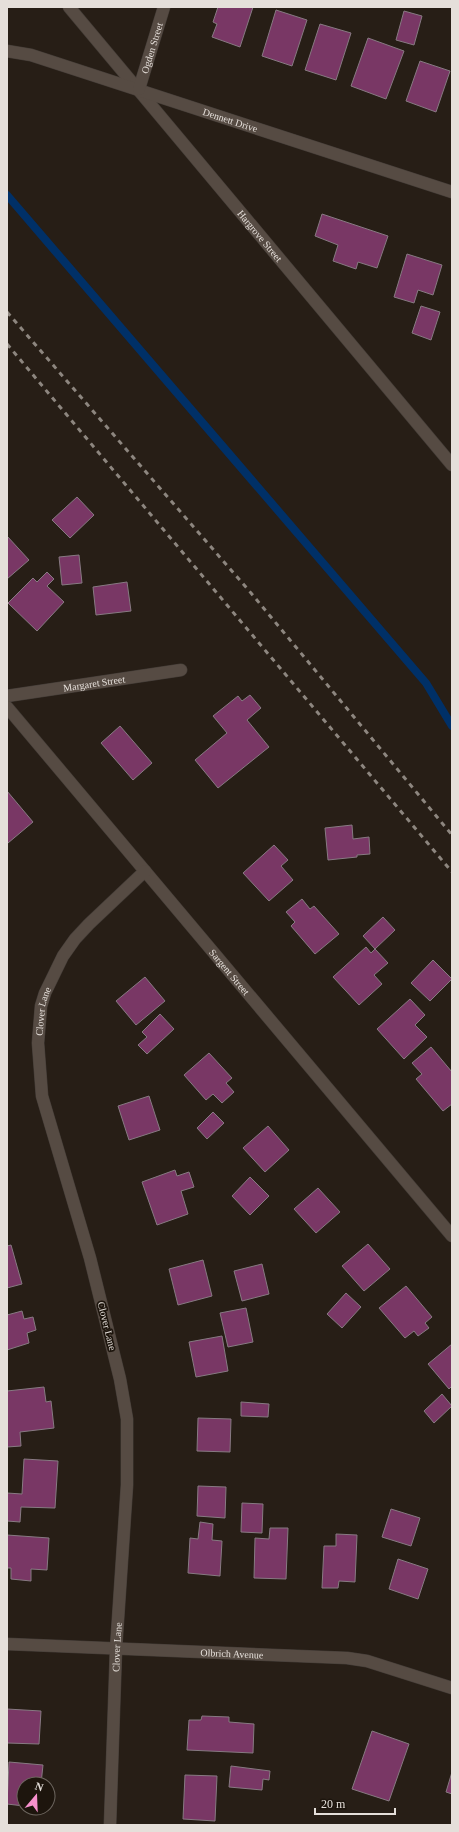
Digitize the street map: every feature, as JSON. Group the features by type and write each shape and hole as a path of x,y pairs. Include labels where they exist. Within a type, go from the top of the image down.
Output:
{"street":[{"name":"Hargrove Street","path":"69,7 452,465"},
{"name":"Ogden Street","path":"139,89 164,7"},
{"name":"Dennett Drive","path":"7,51 31,55 139,89 452,192"},
{"name":"Margaret Street","path":"7,696 181,670"},
{"name":"Sargent Street","path":"7,707 452,1236"},
{"name":"Clover Lane","path":"110,1825 116,1649 127,1485 127,1419 120,1379 90,1258 42,1096 38,1042 41,1006 45,993 63,956 75,939 89,924 145,871"},
{"name":"Olbrich Avenue","path":"7,1644 347,1658 367,1661 452,1688"}],"building":[{"path":"218,7 253,7 240,47 212,37 217,24 213,22"},
{"path":"276,10 307,20 292,66 262,56"},
{"path":"404,11 422,16 414,45 396,40"},
{"path":"320,24 351,33 336,80 305,70"},
{"path":"368,38 404,51 386,99 351,86"},
{"path":"420,61 450,71 436,112 406,101"},
{"path":"322,214 388,236 377,268 358,262 356,269 333,261 338,245 315,236"},
{"path":"407,254 442,265 433,295 418,290 414,303 394,297"},
{"path":"421,306 440,312 431,340 412,333"},
{"path":"77,497 94,515 70,538 52,520"},
{"path":"7,536 29,560 7,579"},
{"path":"79,555 82,583 62,585 59,557"},
{"path":"47,572 54,579 47,586 64,602 37,631 8,603 33,578 37,582"},
{"path":"127,582 131,611 96,615 93,587"},
{"path":"250,695 261,708 247,720 269,747 218,788 195,760 227,733 213,716 238,696 242,701"},
{"path":"120,726 152,763 133,780 101,743"},
{"path":"7,791 33,822 8,843 7,842"},
{"path":"352,825 353,839 369,837 370,854 328,860 325,828"},
{"path":"274,845 288,860 281,866 293,880 269,901 243,873"},
{"path":"302,899 310,909 314,906 339,934 315,954 291,926 295,922 286,912"},
{"path":"383,917 395,930 375,949 363,936"},
{"path":"366,947 371,953 375,949 388,963 374,975 382,984 359,1005 333,977"},
{"path":"433,960 452,979 430,1001 411,983"},
{"path":"145,977 165,1001 136,1025 116,1001"},
{"path":"410,999 425,1015 415,1025 427,1037 404,1059 377,1029"},
{"path":"160,1014 174,1029 147,1054 138,1045 147,1037 142,1032"},
{"path":"431,1047 452,1072 452,1104 443,1111 416,1079 422,1074 412,1063"},
{"path":"209,1053 232,1078 226,1083 234,1092 222,1103 213,1094 206,1100 184,1075"},
{"path":"149,1096 160,1130 129,1140 118,1106"},
{"path":"213,1112 224,1123 207,1139 197,1128"},
{"path":"268,1126 289,1150 265,1172 243,1148"},
{"path":"175,1170 177,1176 189,1172 194,1187 181,1191 188,1214 157,1225 142,1182"},
{"path":"250,1177 269,1196 250,1215 232,1196"},
{"path":"318,1188 340,1212 316,1233 294,1209"},
{"path":"368,1244 390,1269 364,1291 342,1266"},
{"path":"11,1245 22,1284 7,1288 7,1246"},
{"path":"203,1260 212,1296 178,1305 169,1269"},
{"path":"262,1264 269,1294 242,1301 234,1271"},
{"path":"406,1286 432,1317 425,1323 429,1328 418,1336 414,1331 405,1338 379,1308"},
{"path":"346,1293 361,1307 342,1328 327,1314"},
{"path":"246,1308 253,1342 228,1347 220,1313"},
{"path":"22,1311 24,1319 33,1317 36,1330 27,1333 29,1343 7,1350 7,1315"},
{"path":"222,1336 228,1371 196,1377 189,1342"},
{"path":"452,1344 452,1386 449,1389 428,1364"},
{"path":"44,1387 46,1402 51,1401 54,1428 20,1432 21,1446 7,1447 7,1391"},
{"path":"442,1394 452,1406 434,1423 424,1411"},
{"path":"241,1402 269,1404 268,1417 241,1416"},
{"path":"198,1418 231,1419 230,1452 197,1451"},
{"path":"24,1459 58,1461 55,1508 21,1507 20,1522 7,1521 7,1493 22,1494"},
{"path":"198,1486 226,1487 225,1518 197,1516"},
{"path":"242,1503 263,1504 262,1533 241,1532"},
{"path":"391,1509 420,1518 411,1546 382,1537"},
{"path":"200,1522 213,1524 212,1540 222,1541 220,1576 188,1573 190,1538 198,1539"},
{"path":"270,1528 288,1528 286,1579 254,1578 255,1538 269,1539"},
{"path":"336,1534 357,1535 355,1582 339,1581 338,1588 322,1588 324,1546 336,1546"},
{"path":"7,1535 49,1538 47,1570 31,1569 31,1581 11,1579 11,1568 7,1568"},
{"path":"398,1559 428,1569 418,1599 389,1589"},
{"path":"7,1709 41,1711 39,1744 7,1743"},
{"path":"202,1716 229,1717 229,1722 254,1724 253,1753 187,1750 189,1720 201,1720"},
{"path":"372,1731 409,1744 389,1801 352,1789"},
{"path":"9,1762 43,1765 42,1776 16,1776 16,1805 7,1804"},
{"path":"231,1766 270,1771 269,1780 263,1779 262,1790 229,1787"},
{"path":"452,1772 452,1794 446,1792"},
{"path":"185,1775 217,1776 215,1821 183,1819"}],"waterway":[{"path":"7,195 426,683 452,726"}],"railway":[{"path":"7,312 251,593 452,835"},
{"path":"7,344 452,872"}]}
